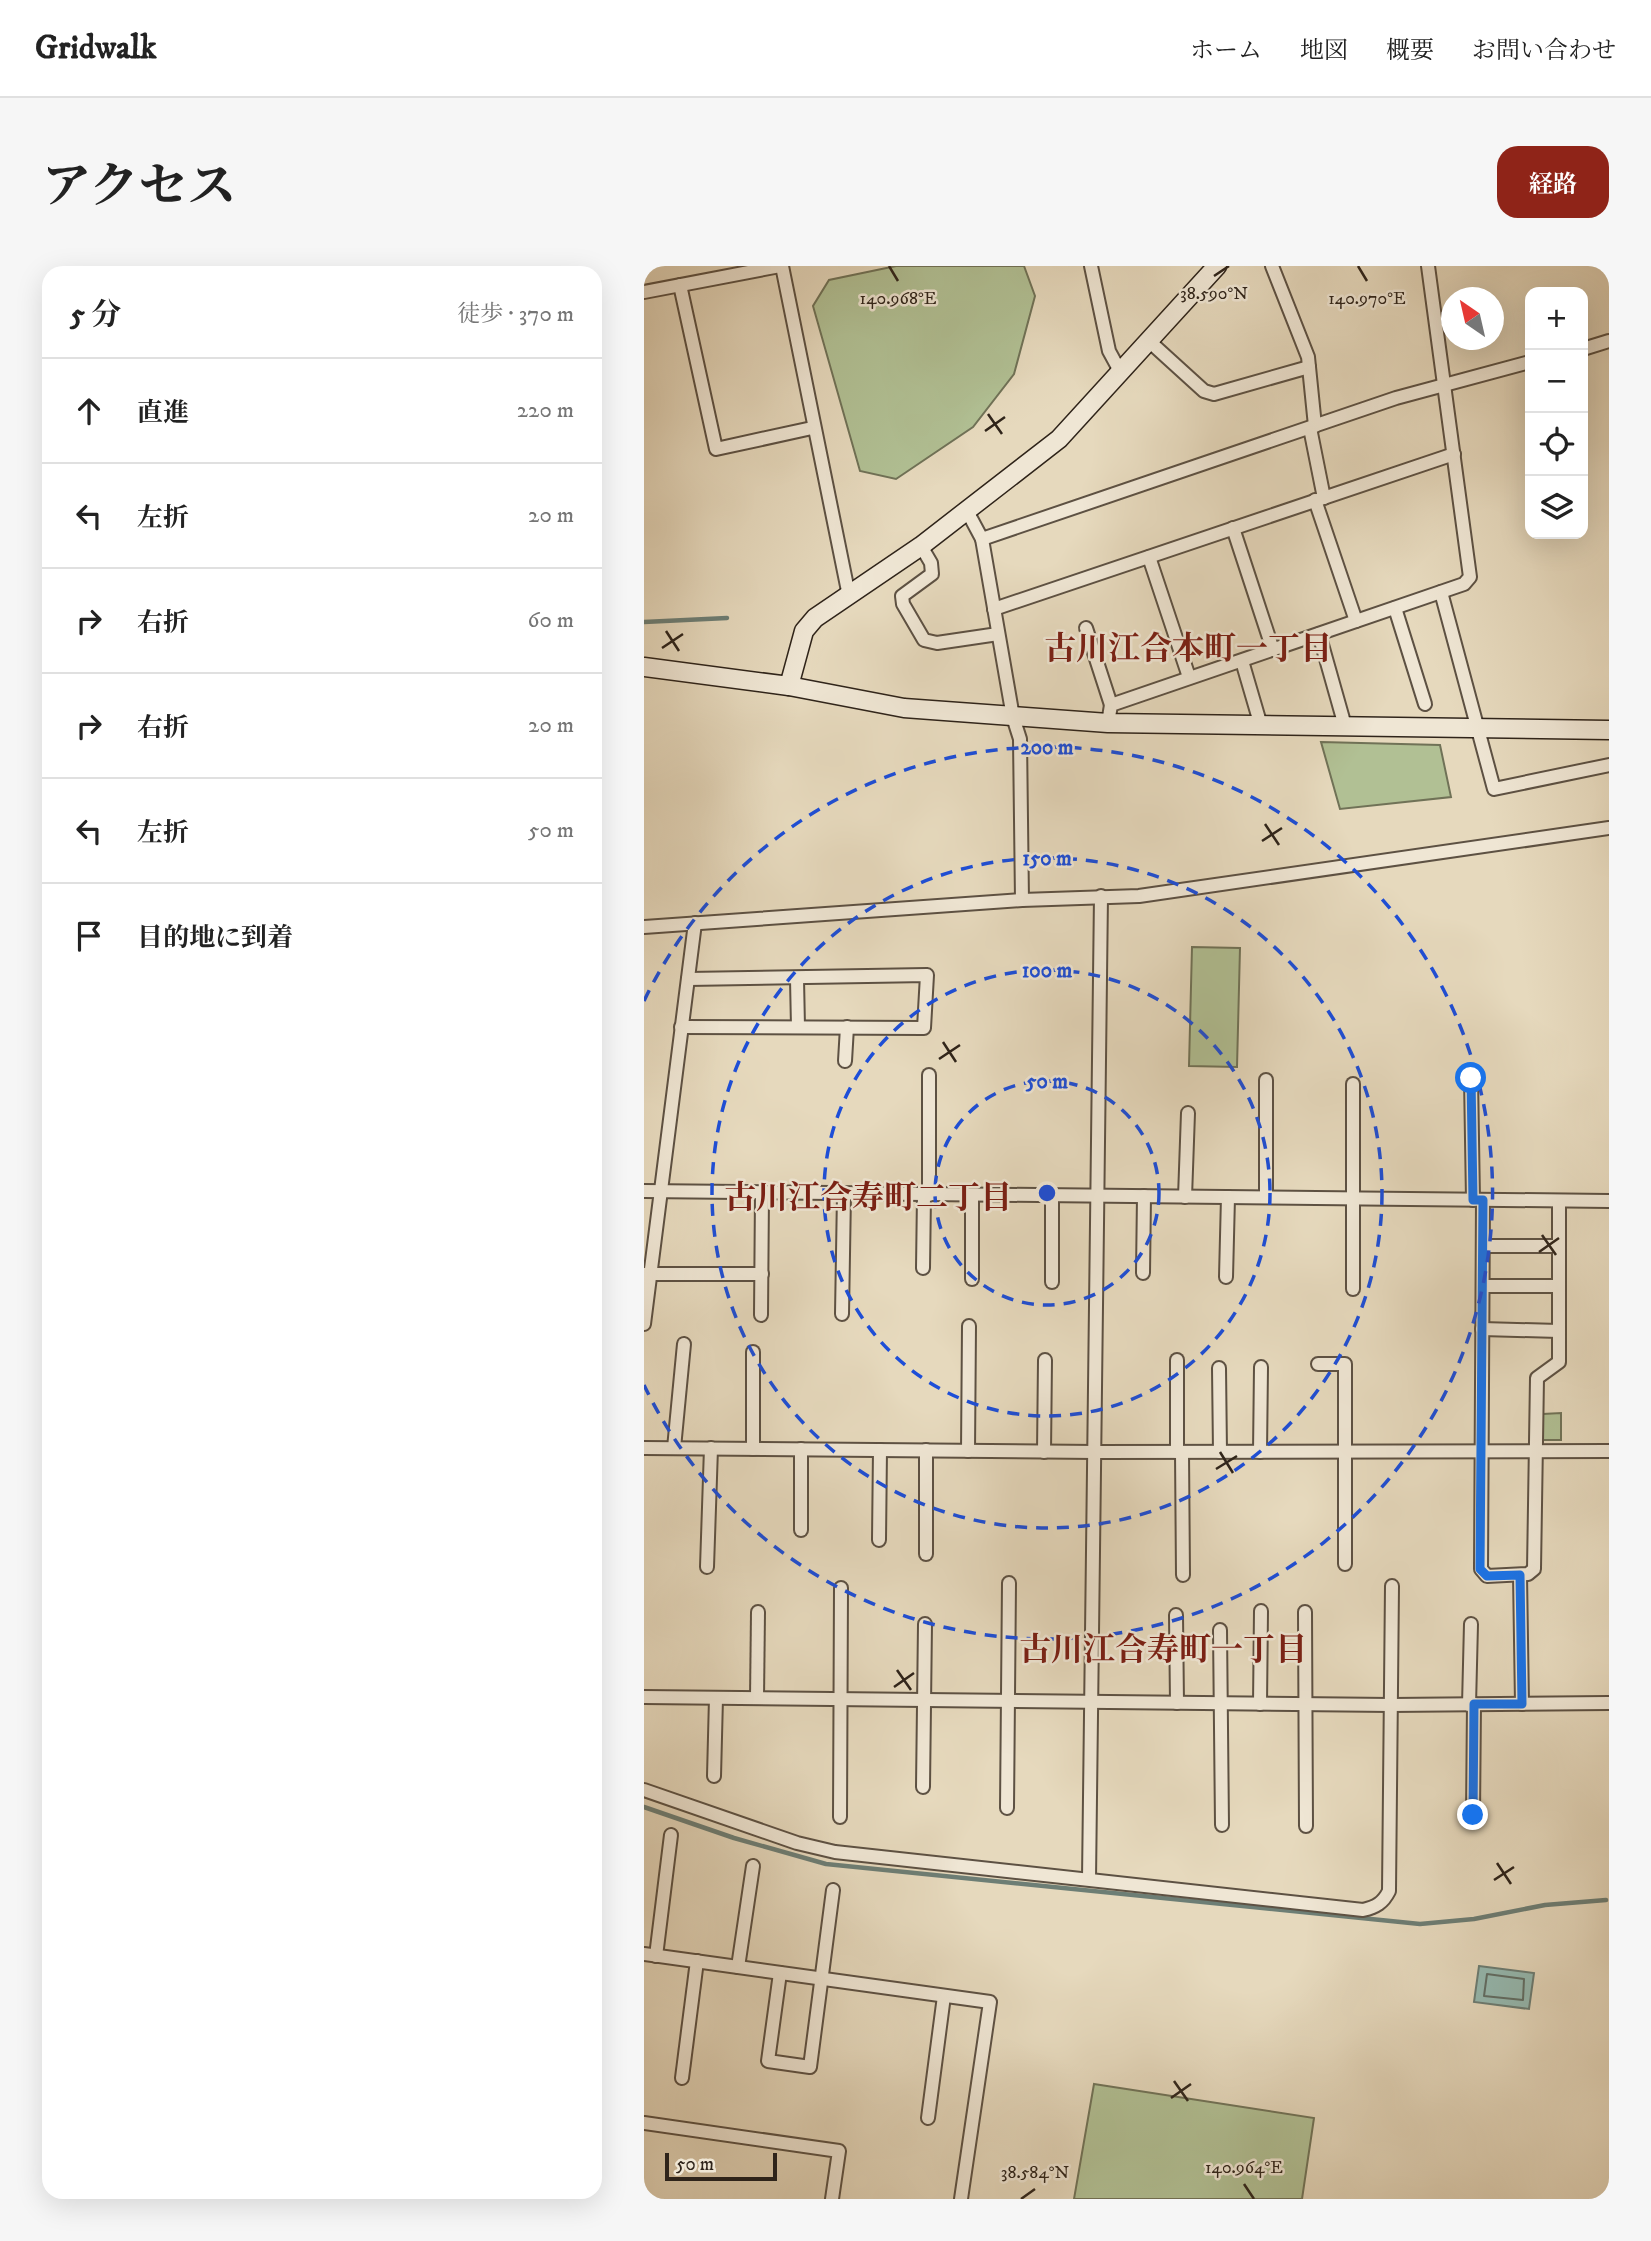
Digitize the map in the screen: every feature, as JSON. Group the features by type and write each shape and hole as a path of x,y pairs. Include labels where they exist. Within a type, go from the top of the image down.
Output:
{"street":[{"path":"644,292 781,266 812,428 849,596"},
{"path":"1091,266 1109,351 1121,373"},
{"path":"789,686 804,631 815,618 921,546 1059,439 1217,266"},
{"path":"1272,266 1308,357 1320,499 1356,621"},
{"path":"1110,714 1189,677 1464,584 1470,577 1429,266"},
{"path":"680,285 716,449 812,428"},
{"path":"1149,341 1204,391 1214,394 1309,367"},
{"path":"1588,347 1609,341"},
{"path":"982,539 1313,427 1444,385 1525,363"},
{"path":"994,609 1454,454"},
{"path":"967,511 982,539 1013,717 1020,739 1022,900"},
{"path":"1233,528 1273,650"},
{"path":"921,546 931,563 932,574 902,596 903,604 924,640 937,643 998,634"},
{"path":"1149,557 1189,677"},
{"path":"1441,592 1494,789 1609,765"},
{"path":"1395,608 1425,704"},
{"path":"1086,628 1110,714"},
{"path":"1319,634 1345,726"},
{"path":"1242,661 1261,726"},
{"path":"644,667 789,686 904,708 1013,717 1110,714 1261,726 1609,730"},
{"path":"644,927 1101,895 1139,896 1609,828"},
{"path":"1089,1879 1101,895"},
{"path":"644,1324 647,1275 695,923"},
{"path":"681,1027 925,1028 927,975 688,979"},
{"path":"797,979 798,1027"},
{"path":"845,1061 847,1027"},
{"path":"923,1268 929,1075"},
{"path":"1471,1078 1483,1246 1480,1569 1487,1576 1528,1574 1534,1569 1537,1378 1559,1362 1559,1201"},
{"path":"1266,1080 1266,1197"},
{"path":"1353,1084 1353,1289"},
{"path":"1185,1197 1188,1113"},
{"path":"644,1191 1609,1201"},
{"path":"761,1315 762,1194"},
{"path":"842,1314 844,1194"},
{"path":"972,1195 972,1279"},
{"path":"1052,1196 1052,1282"},
{"path":"1143,1273 1144,1196"},
{"path":"1226,1277 1228,1197"},
{"path":"1483,1246 1559,1245"},
{"path":"647,1275 762,1274"},
{"path":"1483,1286 1559,1286"},
{"path":"968,1451 969,1326"},
{"path":"1482,1329 1559,1331"},
{"path":"674,1448 684,1344"},
{"path":"753,1352 753,1448"},
{"path":"1044,1452 1045,1360"},
{"path":"1177,1360 1183,1575"},
{"path":"1318,1364 1345,1364 1345,1564"},
{"path":"1260,1452 1261,1367"},
{"path":"1219,1368 1220,1452"},
{"path":"644,1448 1044,1452 1609,1451"},
{"path":"707,1567 711,1448"},
{"path":"800,1449 801,1530"},
{"path":"879,1540 880,1450"},
{"path":"926,1450 926,1554"},
{"path":"1520,1575 1522,1704"},
{"path":"1007,1808 1009,1583"},
{"path":"644,1790 797,1843 835,1852 1363,1910 1373,1908 1384,1901 1389,1891 1392,1586"},
{"path":"840,1817 841,1588"},
{"path":"1260,1704 1261,1611"},
{"path":"757,1699 758,1612"},
{"path":"1305,1612 1306,1826"},
{"path":"1176,1615 1177,1703"},
{"path":"923,1787 925,1624"},
{"path":"1471,1624 1473,1815"},
{"path":"1220,1630 1222,1825"},
{"path":"644,1697 1391,1706 1609,1703"},
{"path":"714,1776 716,1698"},
{"path":"671,1835 650,1955 990,2002 961,2199"},
{"path":"738,1967 753,1866"},
{"path":"780,1973 768,2062 810,2067 833,1890"},
{"path":"682,2078 697,1961"},
{"path":"928,2118 944,1996"},
{"path":"644,2123 839,2151 832,2199"}],"green space":[{"path":"896,266 1024,266 1035,296 1014,374 973,427 896,479 860,471 813,306 829,280"},
{"path":"1321,742 1440,745 1451,797 1340,809"},
{"path":"1192,947 1240,948 1237,1067 1189,1066"},
{"path":"1561,1413 1561,1440 1543,1440 1543,1414"},
{"path":"1094,2084 1314,2118 1302,2199 1074,2199"}],"water":[{"path":"1479,1966 1534,1973 1529,2009 1474,2002"}],"waterway":[{"path":"644,622 727,618"},
{"path":"644,1807 734,1838 826,1864 1420,1924 1474,1919 1545,1905 1606,1900"}],"district":[{"name":"古川江合本町一丁目","path":"1188,650"},
{"name":"古川江合寿町二丁目","path":"868,1199"},
{"name":"古川江合寿町一丁目","path":"1163,1651"}],"route":[{"path":"1471,1078 1473,1200 1483,1200 1480,1569 1487,1576 1520,1575 1522,1704 1474,1704 1473,1815"}]}
